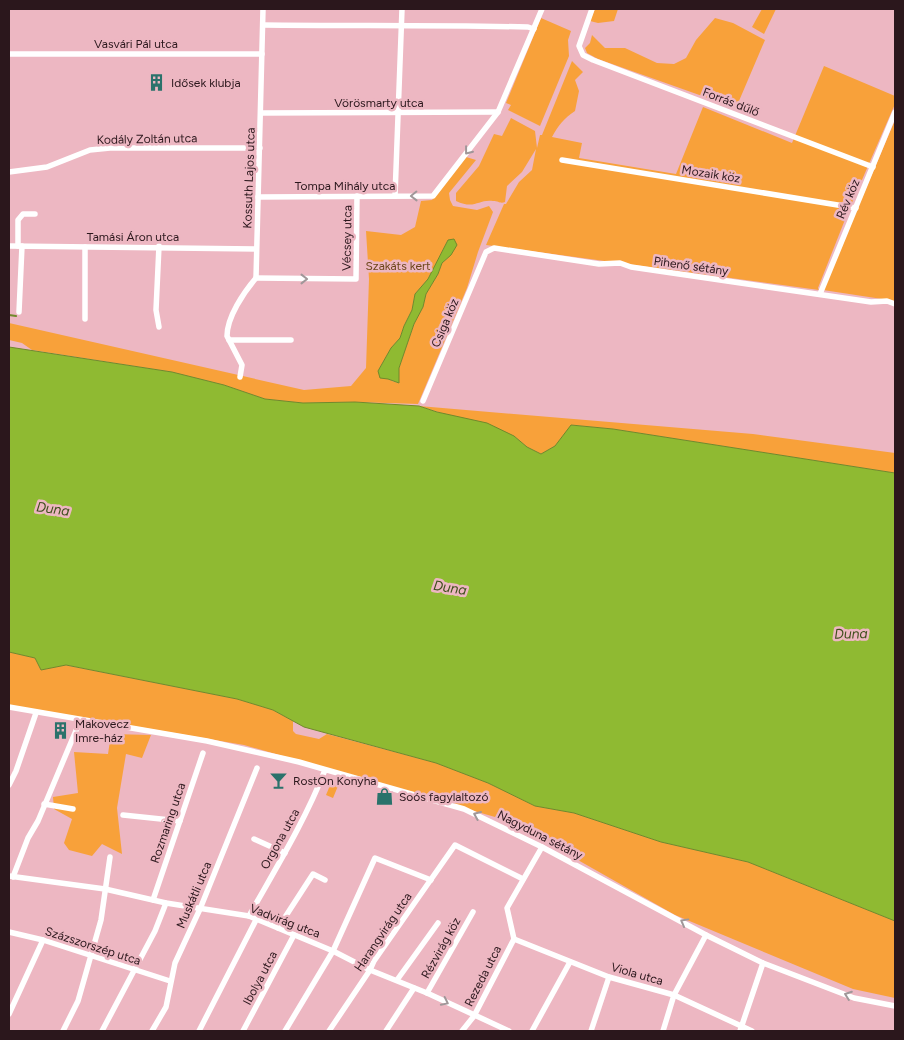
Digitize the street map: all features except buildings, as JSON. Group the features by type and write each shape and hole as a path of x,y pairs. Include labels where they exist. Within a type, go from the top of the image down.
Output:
{"street":[{"name":"Kossuth Lajos utca","path":"256,278 263,9"},
{"path":"395,196 402,9"},
{"path":"498,112 542,9"},
{"name":"Forrás dűlő","path":"592,9 578,46 582,55 873,167"},
{"path":"263,25 475,26 534,29"},
{"name":"Vasvári Pál utca","path":"9,54 262,54"},
{"name":"Vörösmarty utca","path":"261,112 498,112"},
{"name":"Tompa Mihály utca","path":"258,197 433,196 498,112"},
{"name":"Rév köz","path":"820,294 895,112"},
{"name":"Kodály Zoltán utca","path":"9,172 47,167 90,150 110,148 260,148"},
{"name":"Mozaik köz","path":"562,160 856,208"},
{"name":"Vécsey utca","path":"256,278 356,279 358,196"},
{"path":"19,312 20,246 18,220 23,214 35,214"},
{"name":"Tamási Áron utca","path":"9,246 159,246 256,249"},
{"path":"159,246 156,310 159,327"},
{"path":"85,247 85,319"},
{"name":"Pihenő sétány","path":"486,252 494,248 599,264 620,263 631,267 871,302 887,301 895,304"},
{"name":"Csiga köz","path":"423,401 486,252"},
{"path":"240,377 242,365 227,336 227,331 238,304 256,278"},
{"path":"229,340 291,340"},
{"name":"Nagyduna sétány","path":"9,708 187,737 299,762 464,809 763,963 854,998 895,1006"},
{"path":"9,785 16,771 36,713"},
{"path":"11,876 38,821 80,721"},
{"name":"Rozmaring utca","path":"153,900 203,753"},
{"path":"9,768 16,771"},
{"name":"Muskátli utca","path":"152,1031 166,1007 174,963 200,909 257,768"},
{"name":"Orgona utca","path":"249,916 285,854 326,770"},
{"path":"44,804 73,809"},
{"path":"122,815 180,821"},
{"path":"254,839 285,854"},
{"name":"Harangvirág utca","path":"330,1031 374,961 455,845 524,879"},
{"name":"Rezeda utca","path":"462,1031 474,1016 514,939 507,908 542,848"},
{"path":"63,1031 78,1001 101,920 110,857"},
{"path":"285,1031 333,951 375,858 431,880"},
{"path":"278,928 313,874 325,880"},
{"name":"Vadvirág utca","path":"11,876 105,889 166,903 249,916 333,951 370,970 428,993 509,1031"},
{"path":"102,1031 155,931 166,903"},
{"name":"Rézvirág köz","path":"428,993 473,912"},
{"path":"199,1031 256,920"},
{"path":"397,980 438,923"},
{"name":"Százszorszép utca","path":"9,932 42,940 170,981"},
{"name":"Ibolya utca","path":"243,1031 294,935"},
{"path":"663,1031 674,995 706,935"},
{"name":"Viola utca","path":"514,939 608,977 674,995 741,1029 752,1031"},
{"path":"9,1014 42,940"},
{"path":"532,1031 570,962"},
{"path":"741,1029 763,963"},
{"path":"591,1031 608,977"},
{"path":"386,1031 414,988"}],"green space":[{"path":"595,9 618,9 614,21 598,23 590,21"},
{"path":"762,9 776,9 764,34 752,27"},
{"path":"541,18 571,31 568,40 569,56 540,126 508,110 511,105 506,103"},
{"path":"715,18 733,23 765,40 736,108 598,59 587,53 585,48 590,43 592,35 605,48 625,48 657,63 674,64 686,58 696,40"},
{"path":"572,61 583,72 575,80 579,91 575,111 568,116 552,137 582,143 579,158 676,174 703,107 792,143 824,66 895,96 895,104 848,212 818,288 819,290 486,245 504,204 506,204 519,182 532,170 536,149 522,172 507,186 505,202 488,201 468,205 462,204 456,201 456,193 479,166 494,134 502,136 511,118 535,131 537,148 540,135 542,135"},
{"path":"895,120 895,301 823,290"},
{"name":"Szakáts kert","path":"466,157 476,160 449,193 450,200 453,206 477,210 489,206 493,212 467,288 418,404 303,403 265,399 224,385 172,372 32,350 22,343 9,340 9,323 304,390 351,386 366,368 369,279 366,231 401,235 415,227 421,201 432,200","holes":["448,240 451,255 442,263 426,294 423,307 414,324 399,368 399,383 392,381 378,371 391,348 400,338 412,310 415,294 428,279"]},
{"path":"419,406 753,434 895,453 895,473 613,429 572,425 555,446 541,454 527,447 514,436"},
{"path":"9,652 35,658 41,670 65,665 237,699 273,710 293,721 293,731 296,734 319,739 327,734 436,763 488,783 535,806 574,813 661,842 748,862 895,921 895,998 853,989 675,915 509,821 244,745 9,705"},
{"path":"111,734 151,735 142,758 126,754 117,808 122,854 102,844 92,856 69,850 64,843 72,819 54,809 53,797 78,793 74,752 108,754"},
{"path":"331,783 338,786 333,798 326,795"}],"water":[{"path":"454,239 457,245 451,255 442,263 426,294 423,307 414,324 399,368 399,383 380,378 378,371 391,348 400,338 412,310 415,294 428,279 448,240"},
{"name":"Duna","path":"9,347 172,372 224,385 265,399 303,403 355,402 419,406 487,423 514,436 527,447 541,454 555,446 571,425 613,429 895,473 895,921 748,862 661,842 574,813 535,806 488,783 436,763 304,727 273,710 237,699 66,665 41,670 35,658 9,652"}],"waterway":[{"path":"9,315 16,316"}],"place":[{"name":"Idősek klubja","path":"157,83"},
{"name":"Makovecz Imre-ház","path":"61,731"},
{"name":"RostOn Konyha","path":"279,781"},
{"name":"Soós fagylaltozó","path":"385,797"}]}
